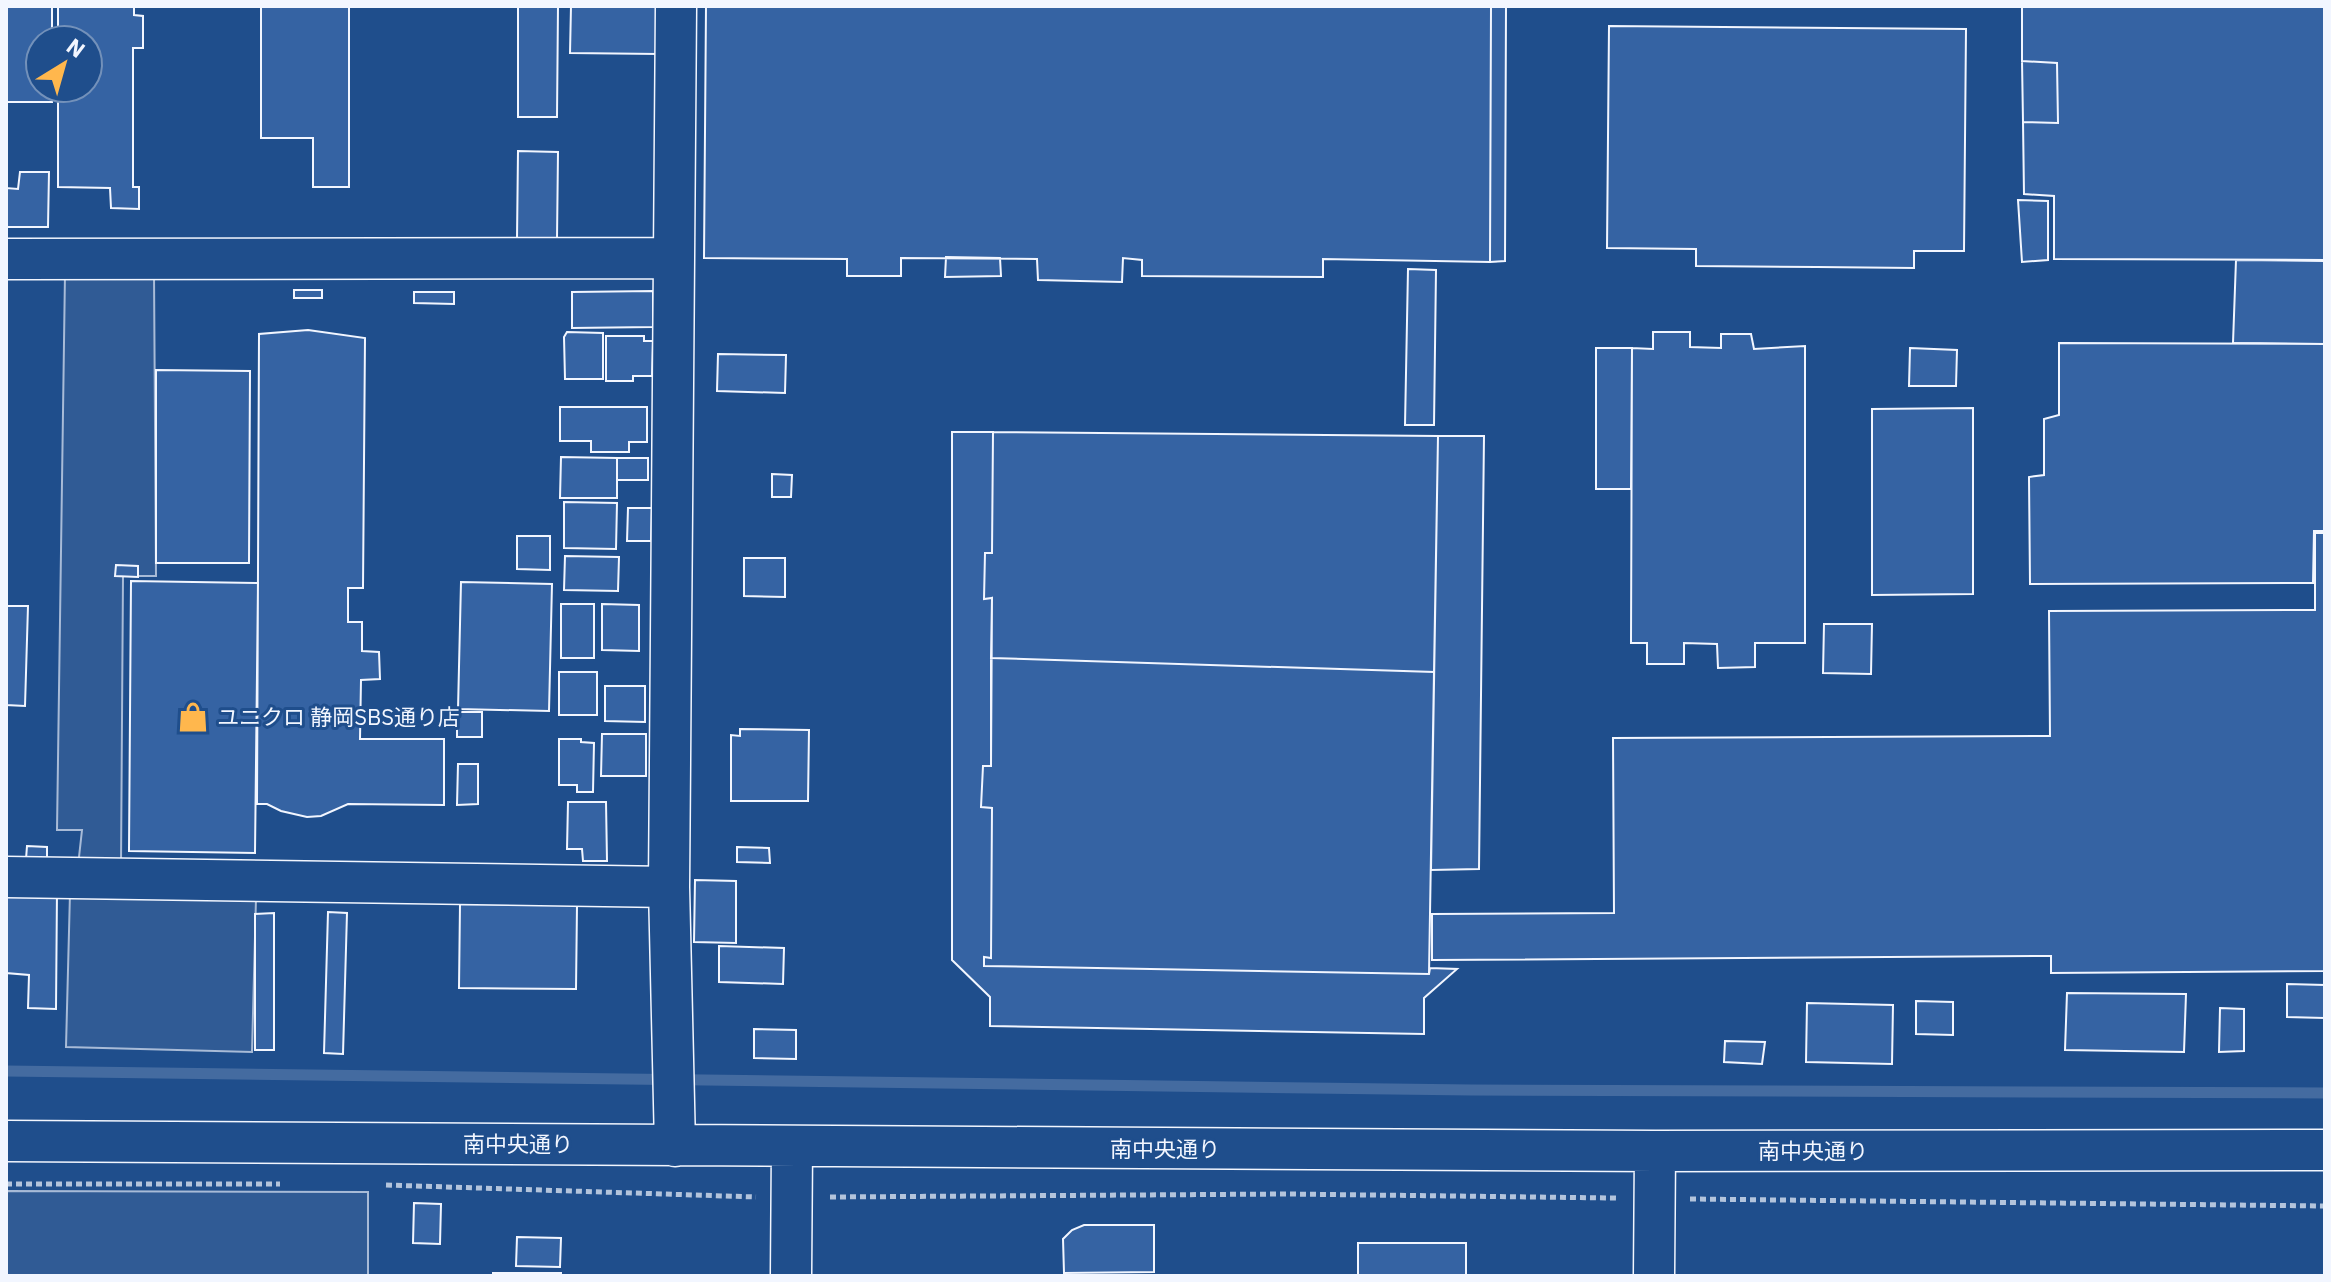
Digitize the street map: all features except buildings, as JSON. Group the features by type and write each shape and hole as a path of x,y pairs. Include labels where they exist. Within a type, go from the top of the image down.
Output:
{"street":[{"path":"675,1146 669,887 676,6"},
{"path":"6,259 674,258"},
{"path":"6,877 669,887"},
{"name":"南中央通り","path":"6,1141 1655,1151 2325,1150"},
{"path":"791,1276 792,1147"},
{"path":"1654,1276 1655,1151"}],"path":[{"path":"6,1184 285,1184"},
{"path":"378,1185 791,1198 1287,1194 2325,1206"}],"shaded area":[{"path":"65,273 154,273 156,576 123,576 121,865 78,866 82,830 57,830"},
{"path":"70,893 256,898 252,1052 66,1047"},
{"path":"6,1191 368,1192 368,1276 6,1276"}],"waterway":[{"path":"6,1071 1472,1090 2325,1093"}],"place":[{"name":"ユニクロ 静岡SBS通り店","path":"193,717"}]}
